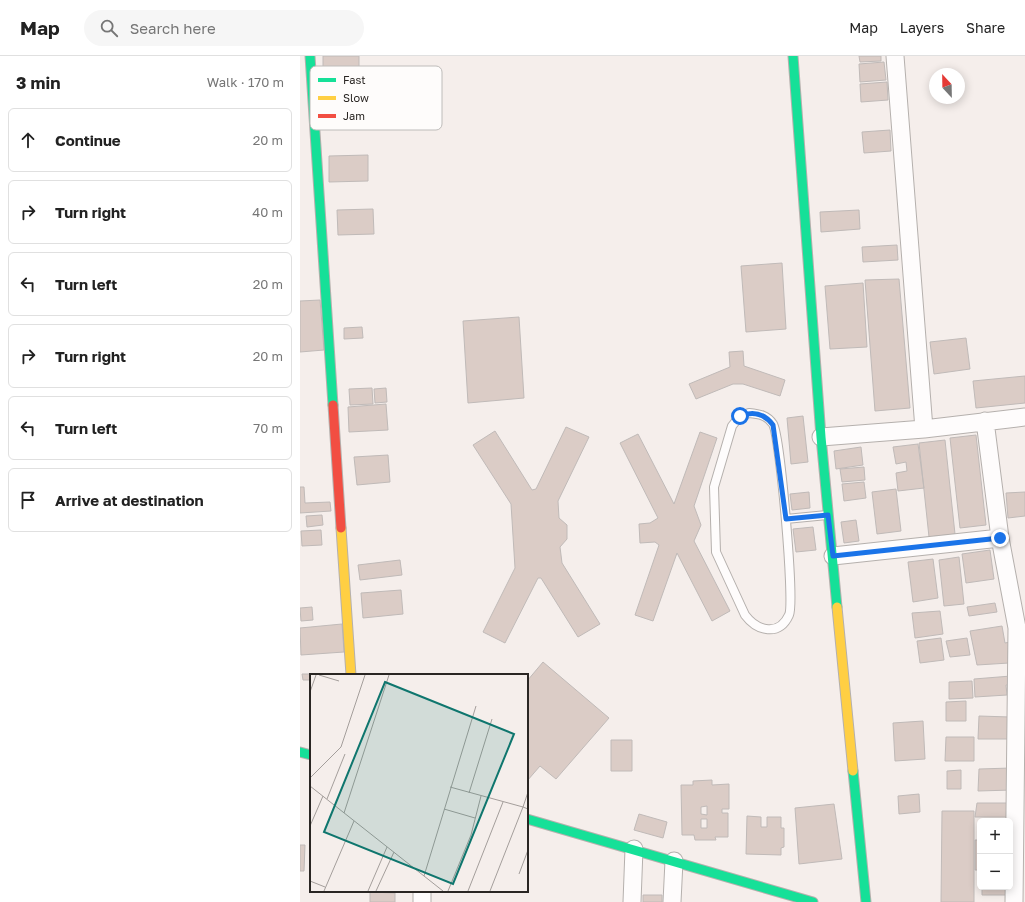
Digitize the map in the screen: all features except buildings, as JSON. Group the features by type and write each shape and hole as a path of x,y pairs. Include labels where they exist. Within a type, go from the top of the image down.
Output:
{"street":[{"path":"310,56 311,66"},
{"path":"793,56 821,437 866,902"},
{"path":"895,56 924,429"},
{"path":"315,130 351,674"},
{"path":"821,437 924,429 1025,417"},
{"path":"986,421 1000,538 1017,628 1014,902"},
{"path":"833,556 1000,538"},
{"path":"300,752 310,755"},
{"path":"528,819 813,902"},
{"path":"632,902 634,849"},
{"path":"672,902 674,861"}],"lane":[{"path":"749,413 765,416 775,429 786,519 792,605 789,615 781,625 773,629 763,629 752,624 746,615 716,552 714,487 732,426 740,416 749,413"},
{"path":"786,519 828,515"}],"traffic: fast":[{"path":"310,56 311,66"},
{"path":"793,56 821,437 837,607"},
{"path":"315,130 333,405"},
{"path":"300,752 310,755"},
{"path":"853,771 866,902"},
{"path":"528,819 813,902"}],"traffic: slow":[{"path":"341,528 351,674"},
{"path":"837,607 853,771"}],"traffic: jam":[{"path":"333,405 341,528"}],"route":[{"path":"740,416 749,413 759,414 765,416 773,425 775,429 786,519 828,515 833,556 1000,538"}]}
